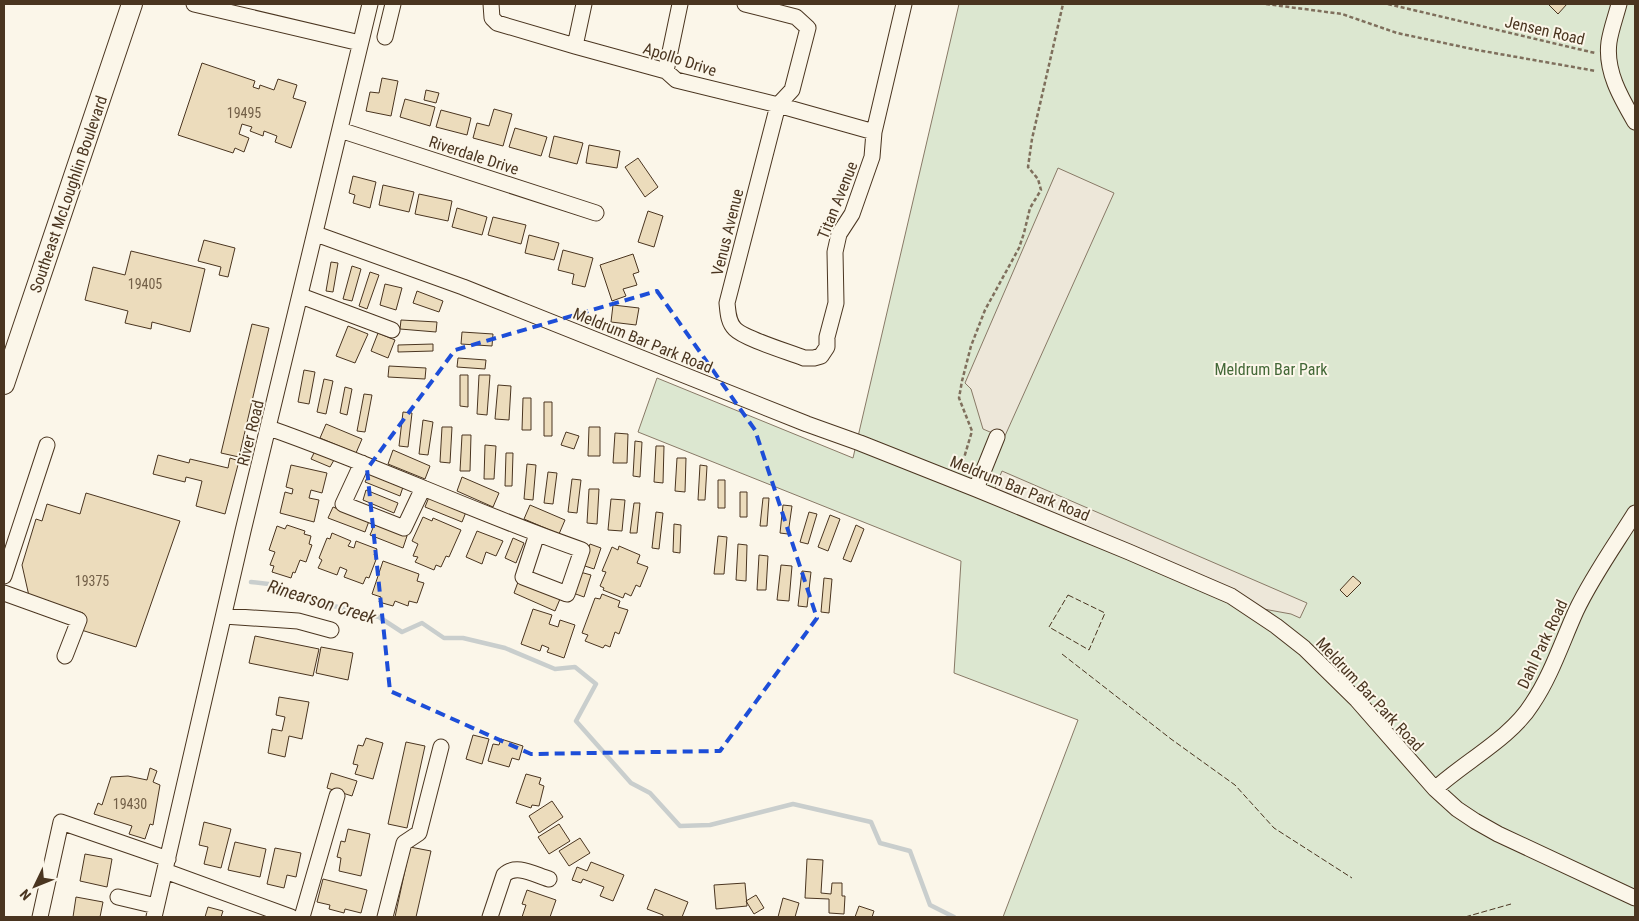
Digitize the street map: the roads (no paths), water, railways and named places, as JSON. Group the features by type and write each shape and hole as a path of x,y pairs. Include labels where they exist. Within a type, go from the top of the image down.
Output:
{"main road":[{"name":"Southeast McLoughlin Boulevard","path":"4,384 132,4"}],"street":[{"path":"194,4 360,43"},
{"name":"River Road","path":"155,912 370,4"},
{"path":"385,37 393,4"},
{"name":"Apollo Drive","path":"490,4 492,18 497,23 666,71 676,80 778,105 874,132"},
{"path":"575,46 584,4"},
{"path":"666,71 680,4"},
{"path":"745,4 796,17 808,28 792,90 778,105"},
{"name":"Titan Avenue","path":"770,345 804,358 821,356 827,347 827,337 836,303 835,252 839,234 852,214 872,157 874,132 904,4"},
{"path":"1619,4 1609,52 1612,73 1618,91 1635,122"},
{"name":"Venus Avenue","path":"770,345 735,329 729,320 727,303 778,105"},
{"name":"Riverdale Drive","path":"340,130 596,213"},
{"name":"Meldrum Bar Park Road","path":"316,234 463,287 788,417 976,489 1231,596 1290,637 1319,662 1376,721 1435,789 1457,809 1498,834 1635,898"},
{"path":"301,296 392,330"},
{"path":"269,428 362,463 538,534"},
{"path":"976,489 997,437"},
{"path":"4,576 47,445"},
{"path":"362,463 343,504 404,528 423,488"},
{"name":"Dahl Park Road","path":"1435,789 1452,773 1513,726 1532,705 1547,677 1577,609 1600,568 1635,513"},
{"path":"4,593 79,620 65,656"},
{"path":"224,616 298,621 331,630"},
{"path":"385,917 404,843 419,833 440,747"},
{"path":"302,917 337,796"},
{"path":"40,917 61,822 291,917"},
{"path":"490,917 504,875 509,870 518,869 549,879"},
{"path":"118,897 155,912"}],"waterway":[{"name":"Rinearson Creek","path":"251,582 277,585 313,601 379,617 402,632 422,623 444,638 463,638 505,648 555,669 575,667 596,684 576,721 631,783 650,793 680,826 710,825 793,804 871,822 880,843 910,851 930,905 954,917"}],"park label":[{"name":"Meldrum Bar Park","path":"1271,369"}]}
